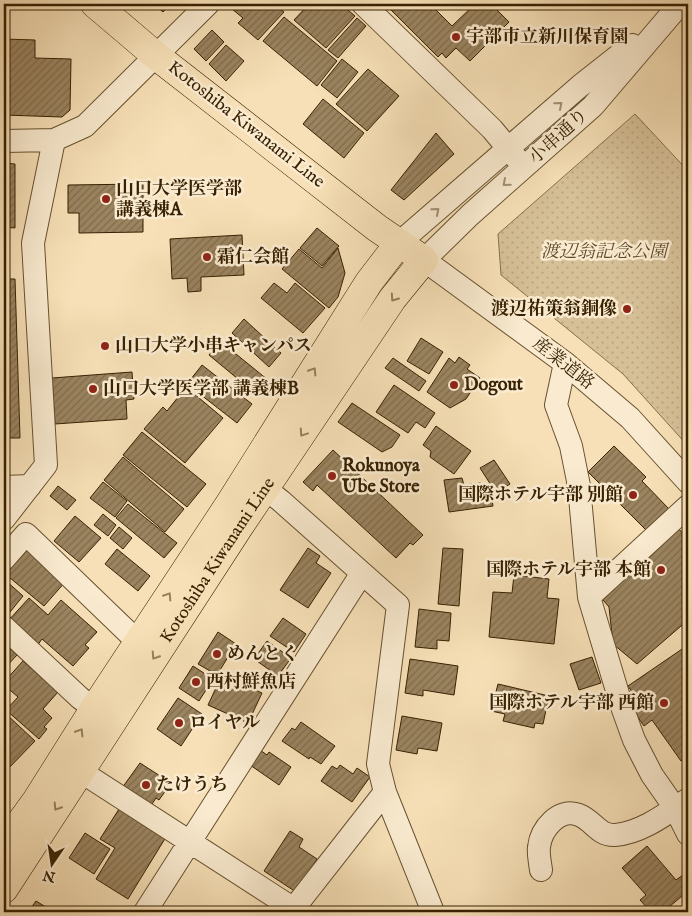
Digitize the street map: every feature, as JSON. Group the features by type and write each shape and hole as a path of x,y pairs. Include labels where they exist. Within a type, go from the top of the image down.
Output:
{"main road":[{"name":"Kotoshiba Kiwanami Line","path":"95,4 155,55 377,228 424,260 393,298 138,642 103,716"},
{"name":"Kotoshiba Kiwanami Line","path":"4,889 71,765 103,716 238,527 257,481 369,282 400,243"},
{"name":"Kotoshiba Kiwanami Line","path":"4,845 36,801 71,765"}],"street":[{"path":"4,141 54,140 86,126 208,4"},
{"path":"363,4 492,129 524,167"},
{"path":"400,243 675,6"},
{"name":"小串通り","path":"424,260 470,215 593,106 675,6"},
{"path":"4,519 46,465 34,243 54,140"},
{"name":"産業道路","path":"424,260 565,363 630,418 688,482"},
{"path":"565,363 556,405 571,446 579,486 589,596 620,704 634,740 652,775 682,804 688,834"},
{"path":"257,481 398,605 378,764 385,792 433,912"},
{"path":"4,487 30,486"},
{"path":"589,596 688,506"},
{"path":"4,559 26,534 138,642"},
{"path":"145,912 362,573"},
{"path":"4,627 80,698 103,716"},
{"path":"71,765 292,911 385,792"},
{"path":"541,870 539,846 542,833 557,817 566,814 578,814 603,833 613,835 639,829 682,804"}],"green space":[{"name":"渡辺翁記念公園","path":"635,114 688,171 688,446 623,374 501,275 498,234"}],"building":[{"path":"154,4 171,4 163,12"},
{"path":"226,4 274,4 284,12 258,40 238,23 243,18"},
{"path":"309,4 341,4 355,16 326,48 294,20"},
{"name":"宇部市立新川保育園","path":"385,4 430,4 452,26 475,4 491,4 509,22 470,61 456,48 446,58 442,53 438,57"},
{"path":"284,17 337,61 317,86 263,41"},
{"path":"357,18 366,26 338,58 328,50"},
{"path":"212,30 224,42 206,61 194,49"},
{"path":"4,39 35,40 35,58 71,59 70,110 62,117 4,115"},
{"path":"226,45 244,61 226,81 209,64"},
{"path":"342,59 358,72 337,98 321,85"},
{"path":"368,69 399,96 367,131 336,104"},
{"path":"323,99 364,133 344,158 303,124"},
{"path":"436,133 454,154 404,200 391,190"},
{"path":"4,163 15,164 15,228 4,227"},
{"name":"山口大学医学部 講義棟A","path":"143,184 143,232 79,233 79,213 68,213 68,185"},
{"path":"317,228 339,246 322,266 300,248"},
{"name":"霜仁会館","path":"242,235 244,275 201,277 201,291 188,292 187,278 172,279 170,239"},
{"path":"338,248 345,273 338,297 329,308 282,269 299,249 322,268"},
{"path":"4,279 15,279 20,438 4,438"},
{"path":"274,283 287,293 295,283 325,308 303,333 261,298"},
{"path":"244,319 281,353 269,367 232,333"},
{"path":"421,338 443,352 429,374 407,361"},
{"path":"220,341 268,380 256,394 209,355"},
{"name":"Dogout","path":"459,357 470,365 467,369 480,378 466,399 450,408 427,392 449,358 455,363"},
{"path":"393,358 426,381 419,391 385,368"},
{"path":"202,365 252,404 237,423 187,384"},
{"name":"山口大学医学部 講義棟B","path":"132,372 134,399 126,400 127,419 55,424 52,378"},
{"path":"394,385 435,413 425,428 416,422 408,433 376,412"},
{"path":"186,387 223,418 185,463 144,429 163,407 167,411"},
{"path":"352,403 400,435 392,447 382,452 338,422"},
{"path":"436,426 471,451 454,474 430,457 431,451 423,445"},
{"path":"142,432 206,484 187,507 123,455"},
{"name":"国際ホテル宇部 別館","path":"614,446 646,477 642,481 669,509 647,531 588,472"},
{"path":"333,450 423,535 413,545 410,543 396,558 317,485 313,491 303,482"},
{"path":"123,457 184,509 165,532 104,480"},
{"path":"494,460 510,484 496,493 480,468"},
{"path":"462,478 464,485 481,483 482,490 490,488 493,506 449,512 444,480"},
{"path":"103,482 127,501 115,517 90,498"},
{"path":"58,486 76,500 67,510 50,496"},
{"path":"128,504 177,543 164,558 116,518"},
{"path":"103,514 116,525 108,536 94,525"},
{"path":"75,516 101,538 79,562 54,541"},
{"path":"119,527 132,538 123,549 110,538"},
{"name":"国際ホテル宇部 本館","path":"677,527 688,539 688,620 637,664 613,644 609,607 603,600"},
{"path":"24,546 66,581 44,606 4,573"},
{"path":"308,548 320,556 316,563 331,573 308,608 280,590"},
{"path":"443,548 463,549 459,606 438,604"},
{"path":"117,549 150,576 138,591 105,564"},
{"path":"514,575 549,579 547,598 559,599 554,644 489,637 493,592 512,593"},
{"path":"4,579 23,596 6,617 4,615"},
{"path":"29,598 48,615 61,600 97,632 85,645 89,648 73,666 42,639 37,646 8,621"},
{"path":"419,609 451,613 449,641 437,640 437,649 415,647"},
{"path":"283,618 306,634 294,652 270,636"},
{"path":"218,632 236,644 217,675 198,664"},
{"path":"267,641 291,658 278,676 254,659"},
{"path":"4,643 17,655 4,669"},
{"name":"国際ホテル宇部 西館","path":"688,645 688,756 681,761 652,720 644,726 635,713 643,708 628,686"},
{"path":"592,657 601,683 579,690 570,664"},
{"path":"410,659 458,666 454,695 423,690 423,696 405,693"},
{"path":"23,661 58,692 43,709 52,718 44,727 47,729 39,739 6,710 18,697 4,685 4,682"},
{"path":"193,666 213,679 199,701 179,688"},
{"path":"222,675 262,693 248,723 208,705"},
{"path":"498,684 549,696 543,724 535,723 534,728 503,721 505,714 491,711"},
{"path":"178,698 202,714 181,746 157,729"},
{"path":"4,712 35,741 6,771 4,769"},
{"path":"402,716 442,723 437,751 418,748 417,754 396,750"},
{"path":"301,722 335,746 321,764 310,757 309,759 282,741 292,728 295,730"},
{"path":"260,750 267,755 269,752 291,767 279,785 250,765"},
{"path":"140,763 171,783 159,800 156,798 150,807 122,788"},
{"path":"340,765 353,774 357,768 370,777 352,802 321,781 332,766 337,769"},
{"path":"119,809 166,837 128,899 96,879 115,848 100,839"},
{"path":"290,831 303,839 299,847 317,859 296,892 264,871"},
{"path":"85,833 110,849 94,874 69,858"},
{"path":"647,846 676,880 683,875 688,881 688,891 663,912 651,912 640,900 646,895 622,868"},
{"path":"36,901 54,912 28,912"}],"place":[{"name":"宇部市立新川保育園","path":"456,37"},
{"name":"山口大学医学部 講義棟A","path":"106,199"},
{"name":"霜仁会館","path":"207,257"},
{"name":"渡辺祐策翁銅像","path":"627,309"},
{"name":"山口大学小串キャンパス","path":"105,346"},
{"name":"Dogout","path":"454,385"},
{"name":"山口大学医学部 講義棟B","path":"93,389"},
{"name":"Rokunoya Ube Store","path":"332,476"},
{"name":"国際ホテル宇部 別館","path":"633,495"},
{"name":"国際ホテル宇部 本館","path":"661,570"},
{"name":"めんとく","path":"217,654"},
{"name":"西村鮮魚店","path":"196,682"},
{"name":"国際ホテル宇部 西館","path":"664,703"},
{"name":"ロイヤル","path":"179,723"},
{"name":"たけうち","path":"146,785"}]}
